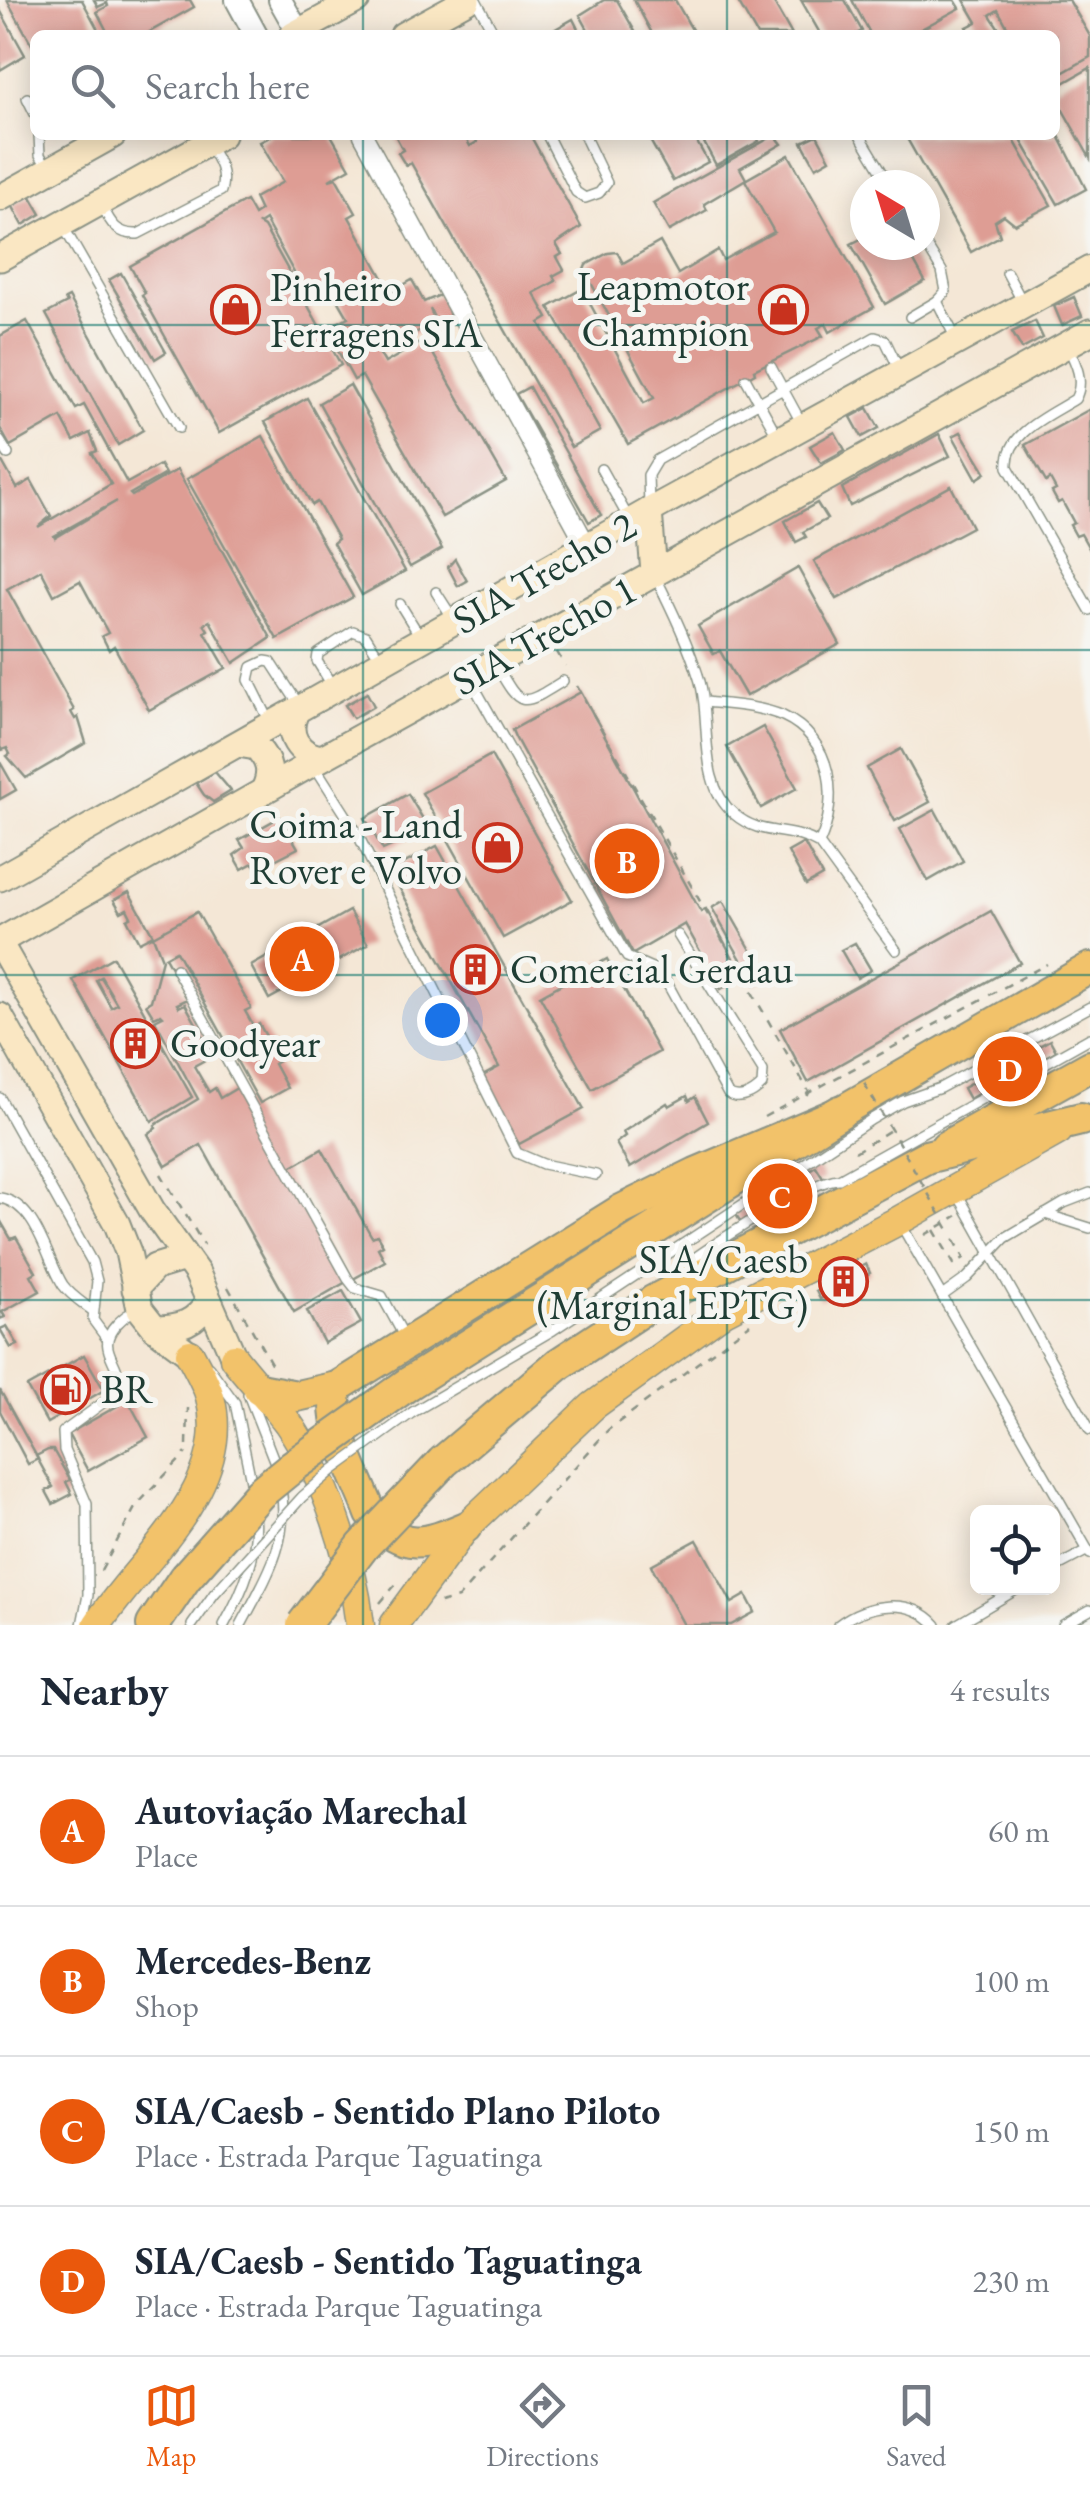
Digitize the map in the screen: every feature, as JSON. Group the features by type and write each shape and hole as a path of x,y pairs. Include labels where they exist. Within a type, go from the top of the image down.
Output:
{"highway":[{"path":"153,1625 200,1586 260,1494 292,1466 410,1398 840,1112 1090,968"},
{"path":"299,1617 442,1462 559,1364 606,1331 1090,1066"},
{"path":"267,1381 297,1396 336,1386 621,1210 696,1173 840,1112"},
{"path":"926,1157 1085,1116"},
{"path":"336,1386 332,1406 336,1422 378,1522 390,1534 414,1543 432,1541 466,1527"}],"main road":[{"path":"303,30 357,0"},
{"path":"412,30 467,0"},
{"path":"0,198 104,140"},
{"path":"6,250 62,224 213,140"},
{"name":"SIA Trecho 2","path":"0,878 640,516 1024,305 1087,275"},
{"name":"SIA Trecho 1","path":"0,943 264,790 1079,338"},
{"path":"640,516 654,573"},
{"path":"290,717 292,736 317,761"},
{"path":"238,744 256,747 268,762 269,780 264,790"},
{"path":"0,943 152,1210 197,1256 197,1273 219,1295 234,1358 267,1381 322,1489 337,1528 360,1624"},
{"path":"0,1016 117,1224 144,1309 190,1354 210,1394 213,1412 214,1444 208,1464 182,1514 97,1625"},
{"path":"394,1625 466,1527 593,1406 724,1311 906,1233 1085,1116"},
{"path":"144,1309 155,1267 197,1256"},
{"path":"144,1309 184,1325 219,1295"}],"street":[{"path":"237,0 253,30"},
{"path":"280,0 294,30"},
{"path":"367,140 587,546"}],"lane":[{"path":"476,0 491,30"},
{"path":"27,98 30,104"},
{"path":"39,140 40,155 49,171"},
{"path":"101,202 114,227 124,234 138,234 222,192 224,180 215,140"},
{"path":"550,140 576,192 585,198 600,193 607,183 586,140"},
{"path":"863,140 881,170"},
{"path":"62,224 179,428"},
{"path":"910,317 946,291 934,260"},
{"path":"1007,273 1024,305"},
{"path":"937,300 957,342"},
{"path":"640,516 648,475 656,460 875,337 885,340 901,373"},
{"path":"1079,338 1080,392 1016,439 1007,460 1090,610"},
{"path":"770,367 804,426"},
{"path":"746,379 779,440"},
{"path":"0,441 8,454"},
{"path":"601,469 640,516"},
{"path":"654,573 698,675 706,702 713,780 724,804 734,815 763,832 806,836 819,844 896,950"},
{"path":"436,592 455,623"},
{"path":"400,604 422,641"},
{"path":"335,691 317,660 318,654 354,631 366,636 383,664"},
{"path":"271,662 290,717 249,680 252,668 271,662"},
{"path":"494,662 521,700 532,700 569,682"},
{"path":"468,677 619,946 631,961 661,972 728,1094 746,1096 762,1085 763,1071 678,935"},
{"path":"706,702 762,709 806,731 822,752 831,781 829,822 819,844"},
{"path":"317,761 518,1153 543,1164 596,1175"},
{"path":"176,970 348,1279 355,1288 382,1296 408,1343"},
{"path":"410,1398 553,1330 872,1119 903,1101 940,1088 1090,1006"},
{"path":"538,1366 733,1234 1090,1038"},
{"path":"0,1098 92,1262 97,1281 93,1320 107,1338"},
{"path":"942,1296 967,1278 1005,1238 1090,1193"},
{"path":"0,1198 26,1216 41,1236 63,1284 93,1311"},
{"path":"960,1200 1090,1430"},
{"path":"1045,1214 1090,1228"},
{"path":"906,1233 1089,1552 1060,1565"},
{"path":"82,1625 88,1595 88,1504 62,1442 67,1427 108,1400 120,1385 106,1346 107,1338 129,1312 144,1309"},
{"path":"190,1354 221,1380 235,1403 250,1464 256,1522 252,1559 246,1585 224,1625"},
{"path":"234,1358 276,1460 284,1532 241,1625"},
{"path":"364,1523 376,1509"},
{"path":"331,1564 353,1536"},
{"path":"192,1625 200,1586"},
{"path":"956,1625 1008,1595"},
{"path":"838,1625 853,1614 886,1606 912,1608 936,1625"},
{"path":"1063,1625 1090,1610"}],"path":[{"path":"546,633 565,666"},
{"path":"569,682 809,1092"},
{"path":"759,1120 1056,960"},
{"path":"864,1083 964,1258 954,1264 934,1228"},
{"path":"874,1140 892,1130"},
{"path":"161,1174 197,1256"},
{"path":"906,1233 934,1228 960,1200"},
{"path":"219,1295 267,1381"},
{"path":"360,1624 401,1582 441,1604 458,1598 608,1430 754,1321"},
{"path":"88,1595 136,1506 187,1451 188,1395"}],"building":[{"path":"7,0 82,0 98,30 30,30 30,41"},
{"path":"94,0 190,0 194,7 153,30 106,30 97,12 107,3 98,7"},
{"path":"604,0 617,0 634,30 588,30 580,15"},
{"path":"634,0 675,0 692,30 650,30"},
{"path":"737,0 772,0 789,30 754,30"},
{"path":"801,0 845,0 861,30 818,30"},
{"path":"852,0 955,0 960,8 919,30 868,30"},
{"path":"964,0 1069,0 1090,36 1090,57 1060,74 1060,30 1009,30 998,10 990,15 1000,30 969,30 967,27 977,22"},
{"path":"0,10 25,55 0,70"},
{"path":"573,19 578,30 554,30"},
{"path":"1090,68 1090,158 1060,105 1060,85"},
{"path":"1060,138 1086,189 1058,204 1021,140"},
{"path":"334,140 350,168 329,180 336,178 356,213 349,217 391,292 412,280 424,302 440,295 451,322 439,329 430,309 435,322 379,353 385,363 425,340 506,481 442,517 362,376 354,380 326,329 348,317 330,286 308,298 265,220 259,224 341,365 219,433 142,295 145,293 130,266 246,201 254,215 260,211 254,198 283,182 260,142"},
{"path":"398,140 467,140 470,146 476,140 533,140 581,227 556,244 564,270 553,276 556,281 534,293 548,318 540,323 600,431 571,447 411,163 406,166 398,153 403,150"},
{"path":"650,140 696,140 708,162 673,181"},
{"path":"703,140 758,140 759,141 716,165"},
{"path":"766,140 779,140 782,144 740,168 746,179 704,204 707,210 669,231 653,203"},
{"path":"820,140 830,159 816,167 802,142"},
{"path":"908,140 1014,140 1051,205 1015,224 1004,215 995,221 1000,236 971,252 940,197 940,170 925,170"},
{"path":"789,155 874,307 830,332 826,324 818,328 823,336 754,370 755,373 628,444 549,307 582,289 644,403 654,398 584,270 586,265 617,252 623,263 660,242 678,274 718,250 723,260 774,232 745,180"},
{"path":"30,195 41,214 23,225 12,205"},
{"path":"860,260 913,260 925,281 885,304"},
{"path":"121,273 166,352 155,359 109,280"},
{"path":"69,297 143,430 118,445 46,314 67,303 65,299"},
{"path":"1074,297 1082,316 1062,325 1054,306"},
{"path":"27,321 76,409 84,405 127,483 160,465 165,474 132,496 177,470 271,638 234,663 210,621 204,624 226,668 149,710 114,646 109,650 102,636 108,633 80,581 54,595 41,570 7,589 74,710 71,712 75,719 78,717 86,743 26,778 7,756 7,748 0,747 0,458 17,488 31,480 51,516 38,527 111,484 92,453 97,451 90,433 74,441 61,417 10,446 0,428 0,336","holes":["117,501 55,538 54,536"]},
{"path":"1035,321 1043,338 1022,349 1012,332"},
{"path":"350,385 442,549 410,567 319,403"},
{"path":"529,387 601,515 589,522 516,394"},
{"path":"307,398 405,571 362,595 333,543 338,539 317,502 312,505 265,422"},
{"path":"868,408 879,428 862,437 851,417"},
{"path":"1090,409 1090,550 1081,534 1076,536 1062,501 1058,503 1052,492 1056,490 1050,479 1046,482 1025,445"},
{"path":"835,432 845,450 821,463 810,446"},
{"path":"961,432 986,473 977,479 953,436"},
{"path":"939,434 950,456 850,506 842,488"},
{"path":"263,436 353,597 277,639 187,479"},
{"path":"951,486 972,527 837,599 814,561"},
{"path":"817,503 827,519 803,532 806,537 796,542 785,521"},
{"path":"455,559 467,581 458,586 448,567"},
{"path":"798,568 840,644 746,696 720,651 714,654 698,626"},
{"path":"581,692 697,905 701,912 706,909 743,976 721,989 685,924 633,954 515,737 512,730"},
{"path":"367,693 374,706 353,718 345,705"},
{"path":"763,727 797,788 761,808 727,747"},
{"path":"901,749 930,802 895,821 867,768"},
{"name":"Coima - Land Rover e Volvo","path":"491,755 572,900 503,938 422,793"},
{"path":"0,762 16,790 0,799"},
{"path":"215,772 231,791 213,802 196,783"},
{"path":"408,794 429,829 383,850 365,818"},
{"path":"935,810 963,861 928,881 900,829"},
{"path":"280,817 298,848 257,869 253,863 242,869 234,855 244,848 239,840"},
{"path":"804,843 822,876 806,885 788,852"},
{"name":"Comercial Gerdau","path":"437,846 584,1109 519,1144 481,1077 499,1067 390,871"},
{"path":"129,892 153,935 139,942 127,919 131,917 127,909 121,912 114,900"},
{"path":"723,901 767,978 755,984 712,908"},
{"path":"349,911 368,944 269,999 251,966"},
{"path":"991,911 1020,963 808,1082 780,1029"},
{"path":"197,912 251,1008 245,1011 254,1027 259,1024 280,1060 274,1064 287,1088 260,1103 176,951 165,957 188,999 177,1004 185,1004 214,1055 194,1066 209,1092 215,1088 220,1098 237,1088 346,1282 294,1312 201,1145 166,1166 148,1134 155,1125 198,1099 155,1020 163,1016 154,1017 146,1004 151,1001 162,959 153,936"},
{"path":"855,943 871,970 857,978 841,950"},
{"name":"Goodyear","path":"113,957 192,1097 152,1121 73,980","holes":["101,977 117,1004 111,1007 96,980"]},
{"path":"607,959 659,1052 592,1089 540,996"},
{"path":"1050,1040 1056,1051 969,1099 963,1088"},
{"path":"687,1096 689,1101 695,1097 708,1122 630,1168 616,1143 625,1136 623,1132 667,1103 669,1106"},
{"path":"322,1149 372,1237 377,1235 383,1245 378,1248 385,1261 353,1279 291,1167"},
{"path":"816,1166 824,1179 743,1226 735,1213"},
{"path":"0,1220 11,1239 16,1237 36,1272 31,1275 40,1291 2,1312 5,1317 0,1319"},
{"name":"SIA/Caesb (Marginal EPTG)","path":"866,1264 870,1273 820,1299 816,1291"},
{"path":"343,1291 361,1323 324,1343 307,1311"},
{"path":"7,1326 18,1345 11,1348 0,1329"},
{"name":"BR","path":"84,1355 104,1390 47,1423 27,1387"},
{"path":"0,1390 38,1459 28,1464 0,1411"},
{"path":"128,1400 148,1437 88,1471 68,1434"},
{"path":"53,1450 70,1480 66,1482 72,1494 53,1504 46,1491 53,1487 36,1456"},
{"path":"697,1540 732,1603 746,1595 755,1612 731,1625 684,1625 651,1565"}],"place":[{"name":"Leapmotor Champion","path":"784,309"},
{"name":"Pinheiro Ferragens SIA","path":"235,310"},
{"name":"Coima - Land Rover e Volvo","path":"497,847"},
{"name":"Mercedes-Benz","path":"627,861"},
{"name":"Autoviação Marechal","path":"302,959"},
{"name":"Comercial Gerdau","path":"475,969"},
{"name":"Goodyear","path":"135,1043"},
{"name":"SIA/Caesb - Sentido Taguatinga","path":"1010,1069"},
{"name":"SIA/Caesb - Sentido Plano Piloto","path":"780,1196"},
{"name":"SIA/Caesb (Marginal EPTG)","path":"843,1282"},
{"name":"BR","path":"66,1389"}]}
